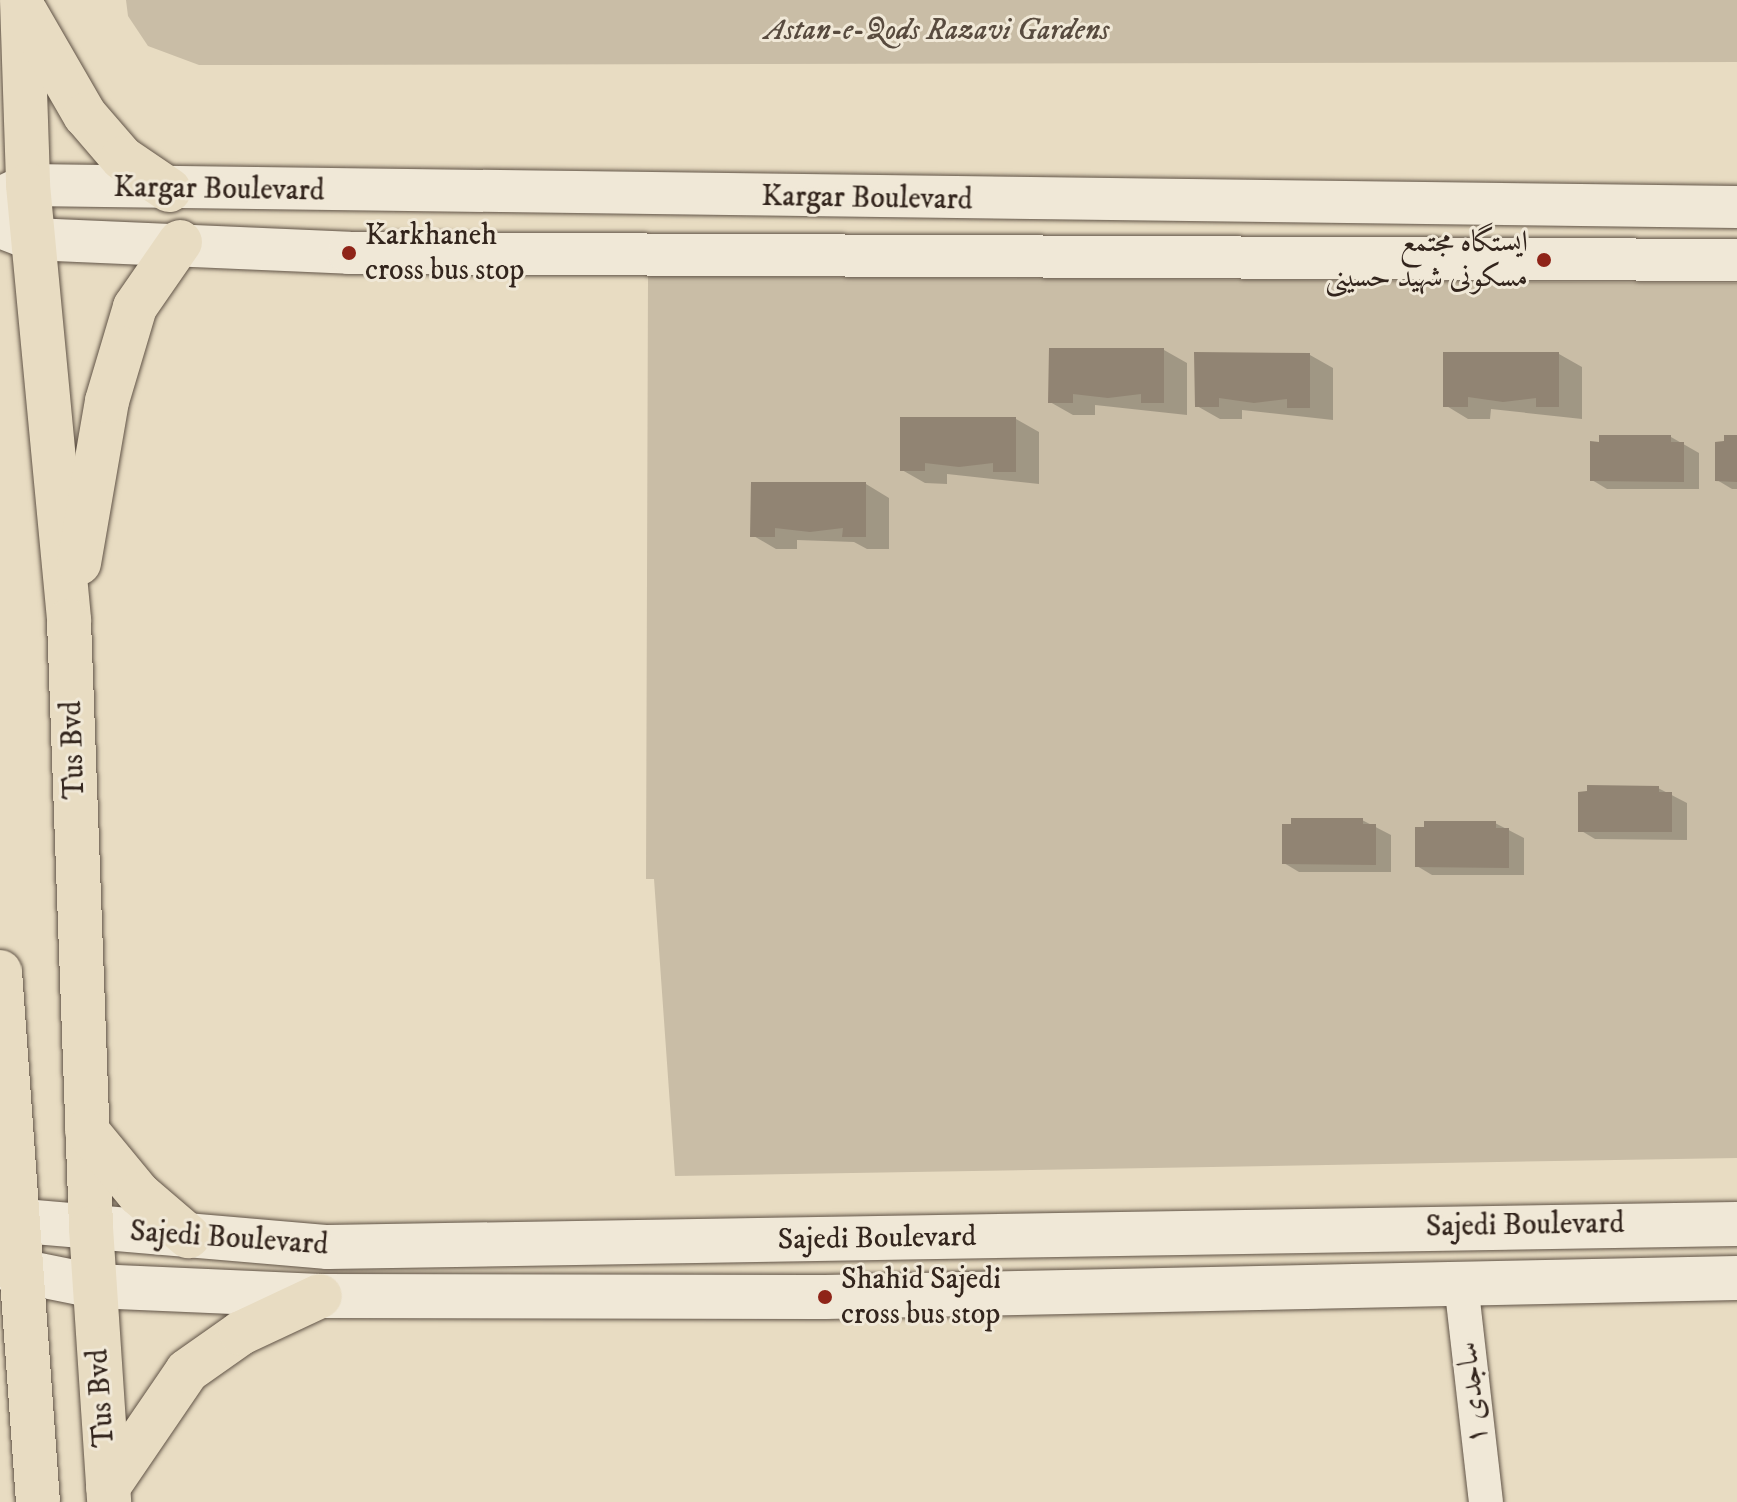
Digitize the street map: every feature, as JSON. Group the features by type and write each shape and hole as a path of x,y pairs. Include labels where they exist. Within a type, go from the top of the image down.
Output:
{"main road":[{"path":"22,4 85,115 122,158 169,190"},
{"name":"Tus Bvd","path":"22,4 14,192 16,233 69,621 91,1228 108,1494"},
{"path":"69,621 107,401 131,321 180,242"},
{"path":"0,972 10,1268 38,1494"},
{"path":"87,1131 139,1194 188,1236"},
{"name":"Sajedi Boulevard","path":"9,1221 328,1247 1737,1224"},
{"name":"Sajedi Boulevard","path":"10,1268 94,1286 320,1296 825,1297 1737,1278"},
{"path":"108,1494 187,1371 241,1333 320,1296"},
{"path":"0,1396 38,1494"}],"street":[{"name":"Kargar Boulevard","path":"14,192 169,190 1737,207"},
{"name":"Kargar Boulevard","path":"16,233 365,253 1737,260"},
{"name":"ساجدی ۱","path":"1461,1283 1486,1502"}],"green space":[{"name":"Astan-e-Qods Razavi Gardens","path":"126,0 1737,0 1737,62 199,65 148,46 128,16"},
{"path":"648,276 1737,283 1737,1158 675,1176 654,879 646,879"}],"building":[{"path":"1049,348 1164,348 1164,403 1141,403 1141,394 1108,398 1073,394 1073,403 1048,403"},
{"path":"1194,352 1310,353 1310,408 1287,408 1287,399 1254,403 1219,398 1219,407 1195,407"},
{"path":"1443,352 1559,352 1559,407 1536,407 1536,398 1503,402 1468,397 1468,407 1443,407"},
{"path":"900,417 1016,417 1016,472 993,472 993,463 959,467 925,463 925,471 900,471"},
{"path":"1599,435 1671,435 1671,442 1684,442 1684,482 1590,481 1590,441 1599,442"},
{"path":"1724,435 1737,435 1737,482 1715,481 1715,442 1724,441"},
{"path":"751,482 866,482 866,537 842,537 843,528 810,532 775,528 775,537 750,537"},
{"path":"1587,785 1659,786 1659,792 1672,792 1672,832 1578,832 1578,792 1587,791"},
{"path":"1291,818 1363,818 1363,824 1376,824 1376,865 1282,864 1282,824 1291,824"},
{"path":"1424,821 1496,821 1496,828 1509,828 1509,868 1415,867 1415,827 1424,827"}],"place":[{"name":"Karkhaneh cross bus stop","path":"349,253"},
{"name":"ایستگاه مجتمع مسکونی شهید حسینی","path":"1544,260"},
{"name":"Shahid Sajedi cross bus stop","path":"825,1297"}]}
